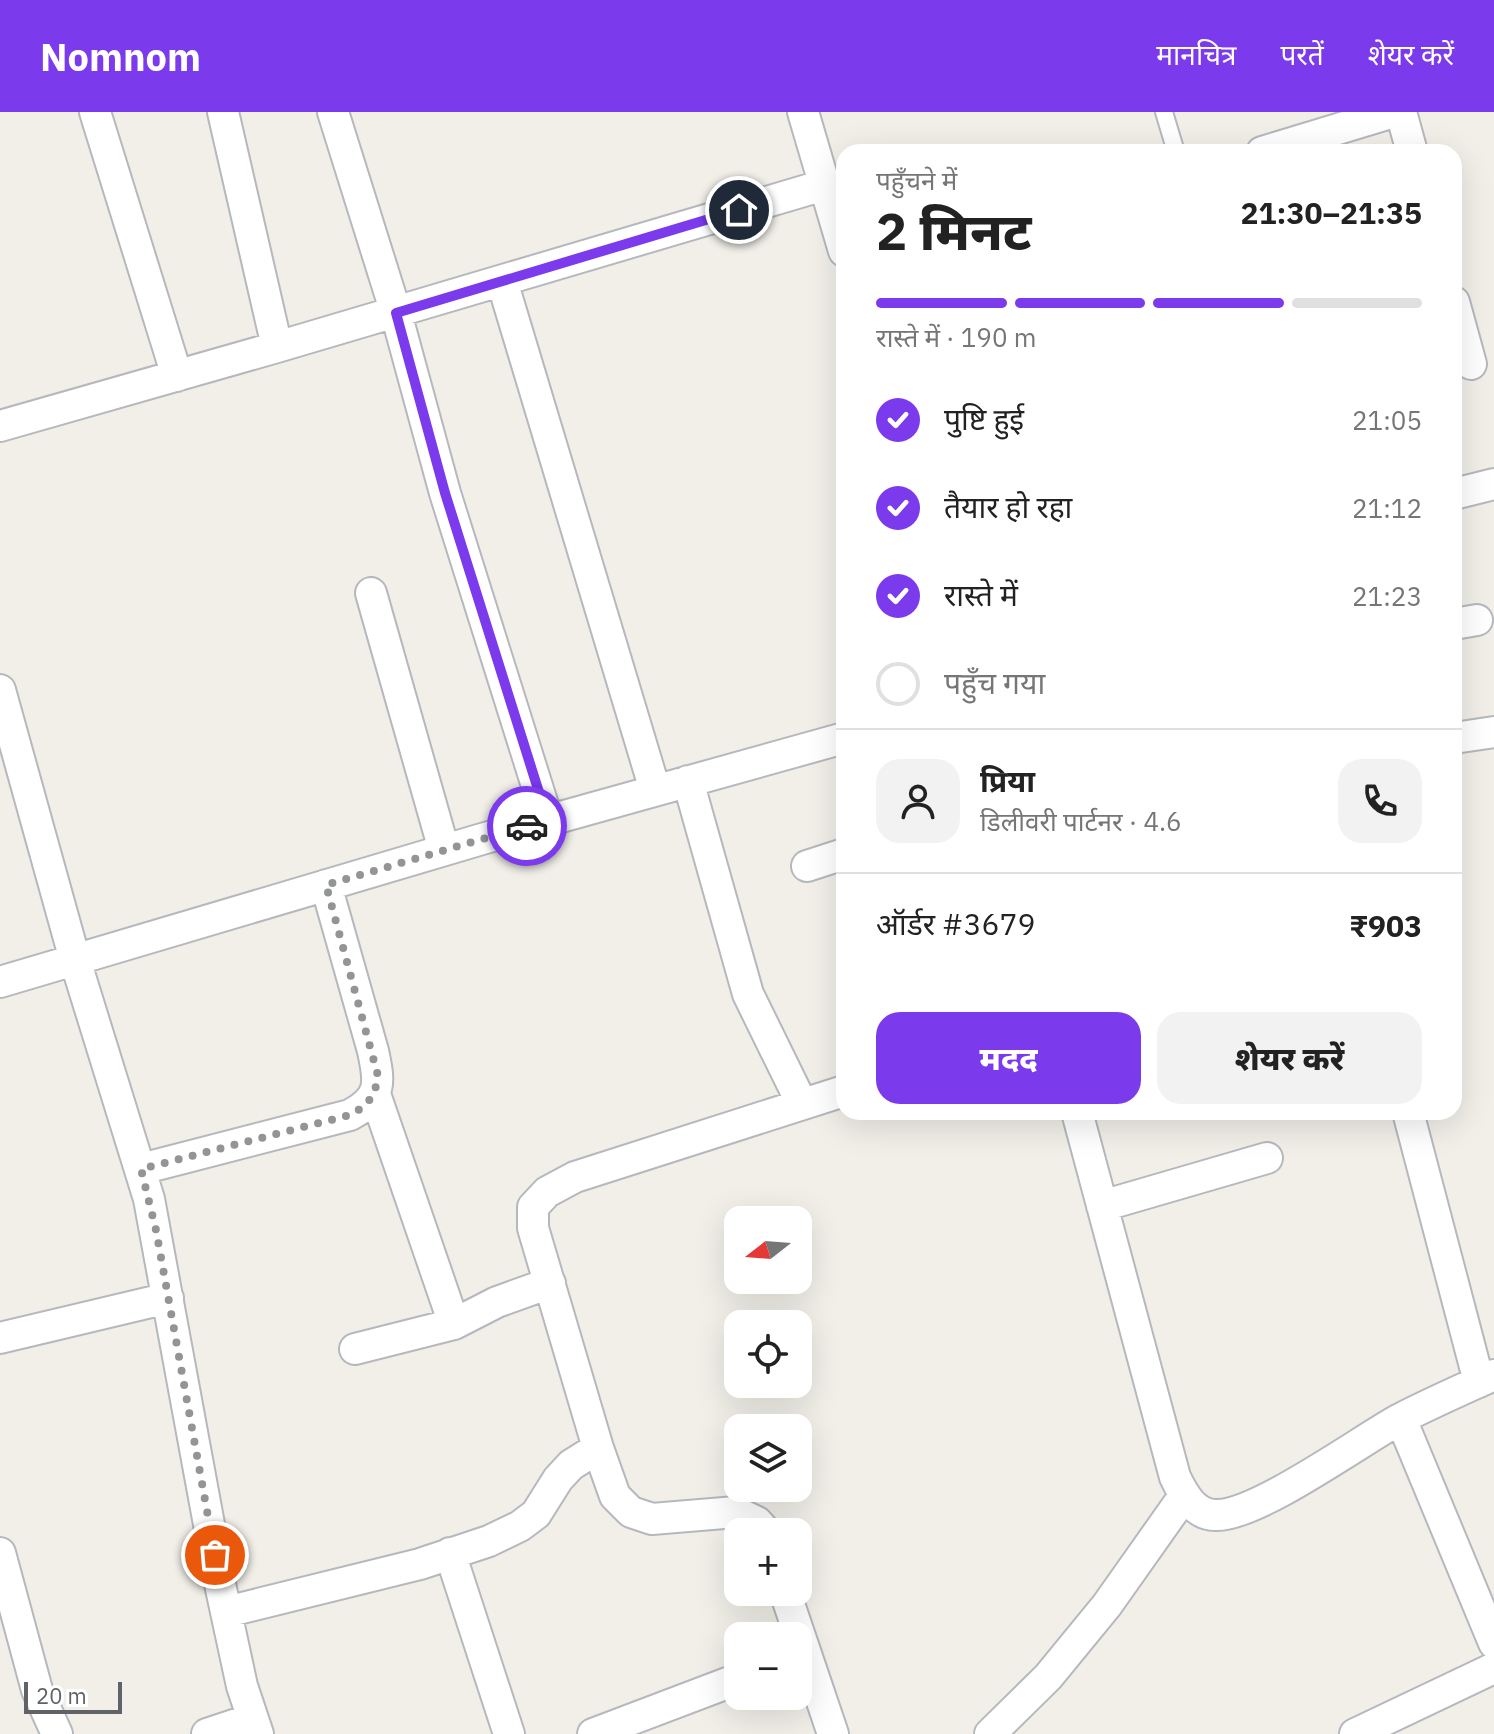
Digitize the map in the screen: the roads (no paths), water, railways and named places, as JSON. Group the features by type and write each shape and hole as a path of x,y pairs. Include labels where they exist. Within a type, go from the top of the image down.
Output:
{"street":[{"path":"95,112 177,376"},
{"path":"223,112 277,347"},
{"path":"333,112 396,313 445,493 548,821"},
{"path":"803,112 836,225"},
{"path":"1288,144 1394,112"},
{"path":"1401,112 1410,144"},
{"path":"0,426 396,313 824,185"},
{"path":"502,281 655,790"},
{"path":"1462,328 1473,364"},
{"path":"1462,492 1494,484"},
{"path":"371,593 444,850"},
{"path":"0,690 9,758 141,1169 156,1230 226,1612 242,1686 255,1727 207,1734"},
{"path":"1462,737 1494,732"},
{"path":"0,982 444,850 836,740"},
{"path":"688,781 748,994 802,1104"},
{"path":"807,866 836,857"},
{"path":"141,1169 350,1115 366,1107 375,1094 378,1076 373,1051 326,885"},
{"path":"749,1518 736,1512 652,1519 631,1512 615,1496 533,1228 533,1207 547,1192 575,1177 836,1093"},
{"path":"375,1094 454,1324"},
{"path":"1079,1120 1175,1477 1184,1496 1201,1511 1217,1515 1242,1509 1270,1496 1401,1419 1486,1378 1410,1120"},
{"path":"1102,1206 1267,1158"},
{"path":"355,1349 454,1324 497,1302 550,1283"},
{"path":"0,1338 168,1298"},
{"path":"1401,1419 1494,1643"},
{"path":"226,1612 420,1564 489,1541 536,1514 558,1479 571,1465 598,1448"},
{"path":"990,1734 1048,1677 1107,1605 1184,1496"},
{"path":"0,1553 37,1690 57,1734"},
{"path":"450,1553 509,1734"},
{"path":"1355,1734 1494,1668"},
{"path":"812,1680 833,1734"},
{"path":"593,1734 724,1684"}],"lane":[{"path":"1164,112 1174,144"}]}
